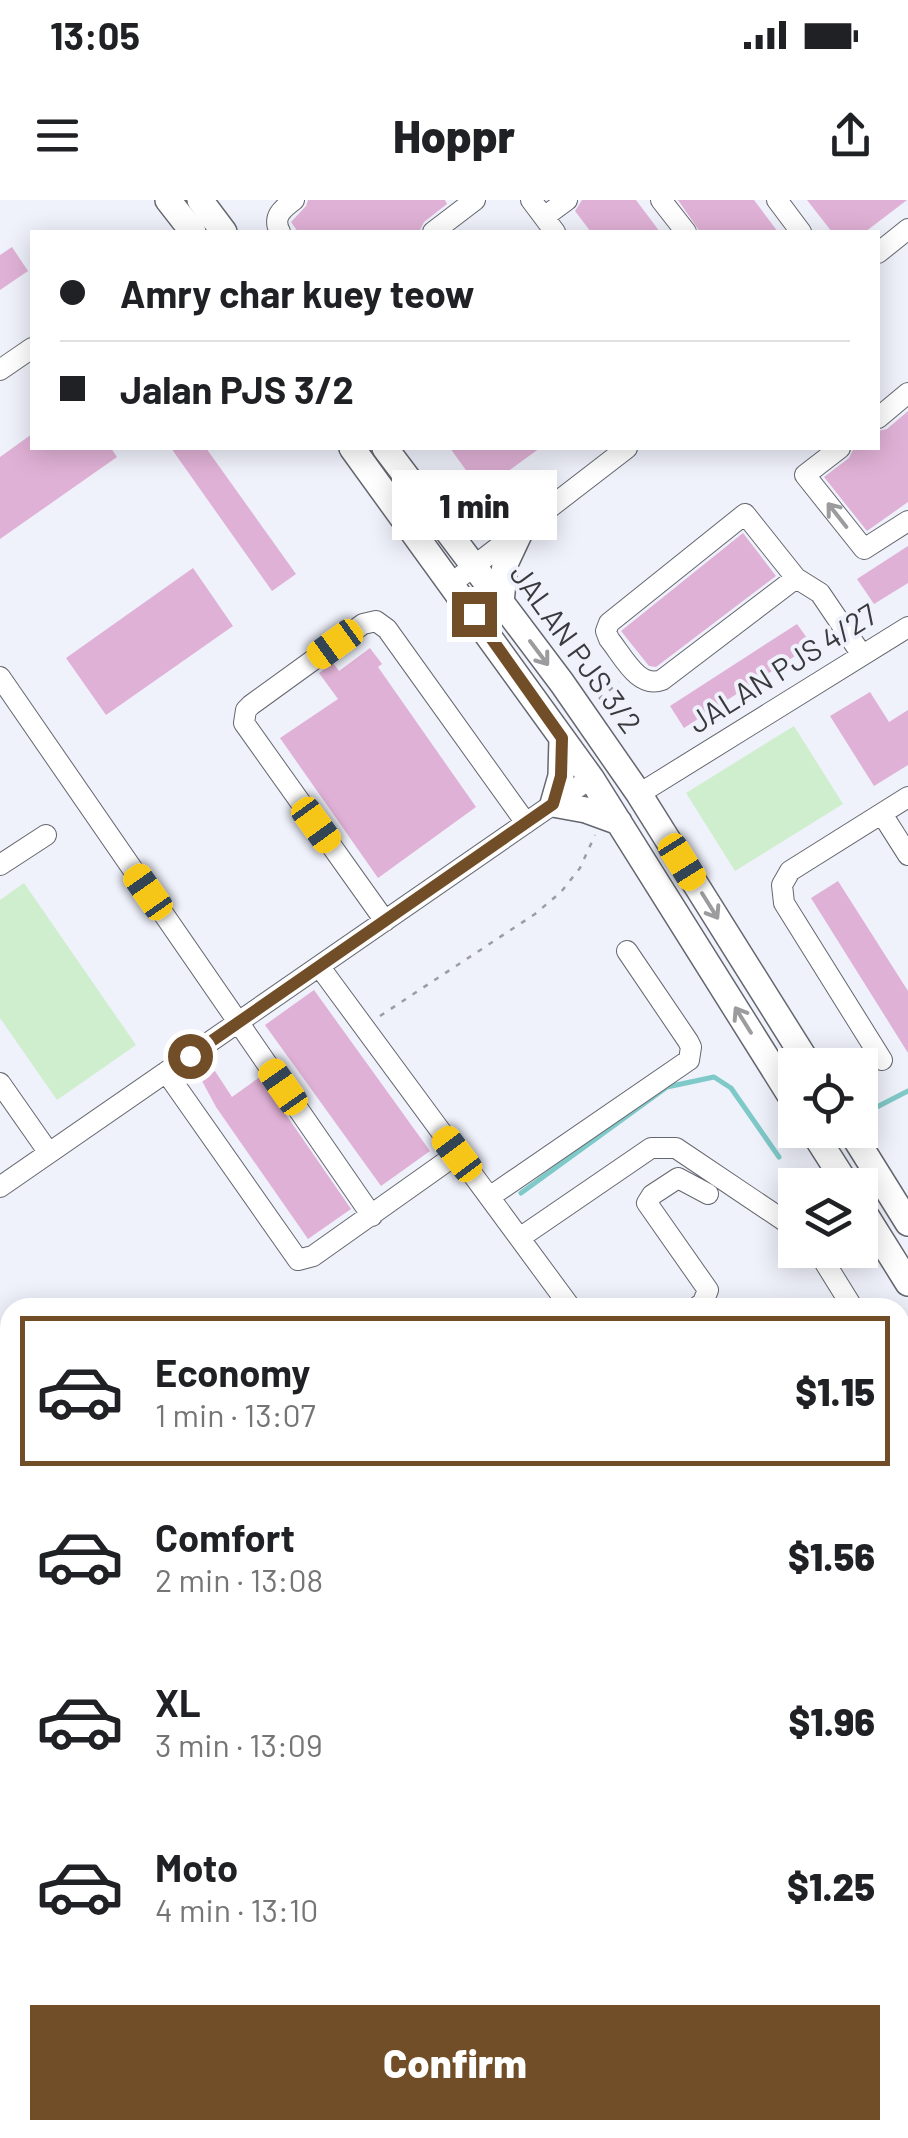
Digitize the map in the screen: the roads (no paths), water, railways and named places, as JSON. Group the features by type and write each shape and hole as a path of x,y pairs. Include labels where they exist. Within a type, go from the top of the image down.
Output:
{"main road":[{"path":"168,200 191,230"},
{"path":"200,200 222,230"},
{"name":"JALAN PJS 3/2","path":"353,450 590,778 611,819 778,1076"},
{"name":"JALAN PJS 3/2","path":"387,450 639,794 798,1048"},
{"path":"500,602 505,564 521,530"},
{"path":"562,738 561,776 553,804 611,819"},
{"path":"861,1148 908,1222"},
{"path":"878,1220 889,1211 891,1196"},
{"path":"878,1235 908,1283"},
{"path":"908,1268 908,1283"}],"street":[{"path":"279,230 279,214 294,200"},
{"path":"435,230 475,200"},
{"path":"543,217 567,200"},
{"path":"662,200 684,230"},
{"path":"780,201 800,230"},
{"path":"880,250 908,229"},
{"path":"0,370 30,349"},
{"path":"880,416 908,394"},
{"path":"452,583 624,450"},
{"path":"837,450 805,474 864,550 908,521"},
{"path":"796,578 662,680 648,683 606,631 609,623 745,514 796,578 820,594 862,656"},
{"path":"385,921 244,723 251,704 363,624 376,621 387,629 526,823"},
{"name":"JALAN PJS 4/27","path":"639,794 908,627"},
{"path":"0,678 372,1216"},
{"path":"0,1187 590,778"},
{"path":"882,1060 784,903 782,885 790,871 908,797"},
{"path":"882,814 908,855"},
{"path":"0,866 46,834"},
{"path":"491,1196 688,1060 688,1041 627,952"},
{"path":"319,966 563,1298"},
{"path":"166,1072 298,1260 313,1256 457,1154"},
{"path":"0,1083 49,1153"},
{"path":"521,1237 652,1148 676,1148 778,1217"},
{"path":"705,1298 708,1290 647,1203 652,1195 678,1178 708,1194"},
{"path":"828,1268 847,1298"}],"waterway":[{"path":"521,1193 667,1087 714,1077 731,1088 779,1157"},
{"path":"878,1106 908,1091"}]}
